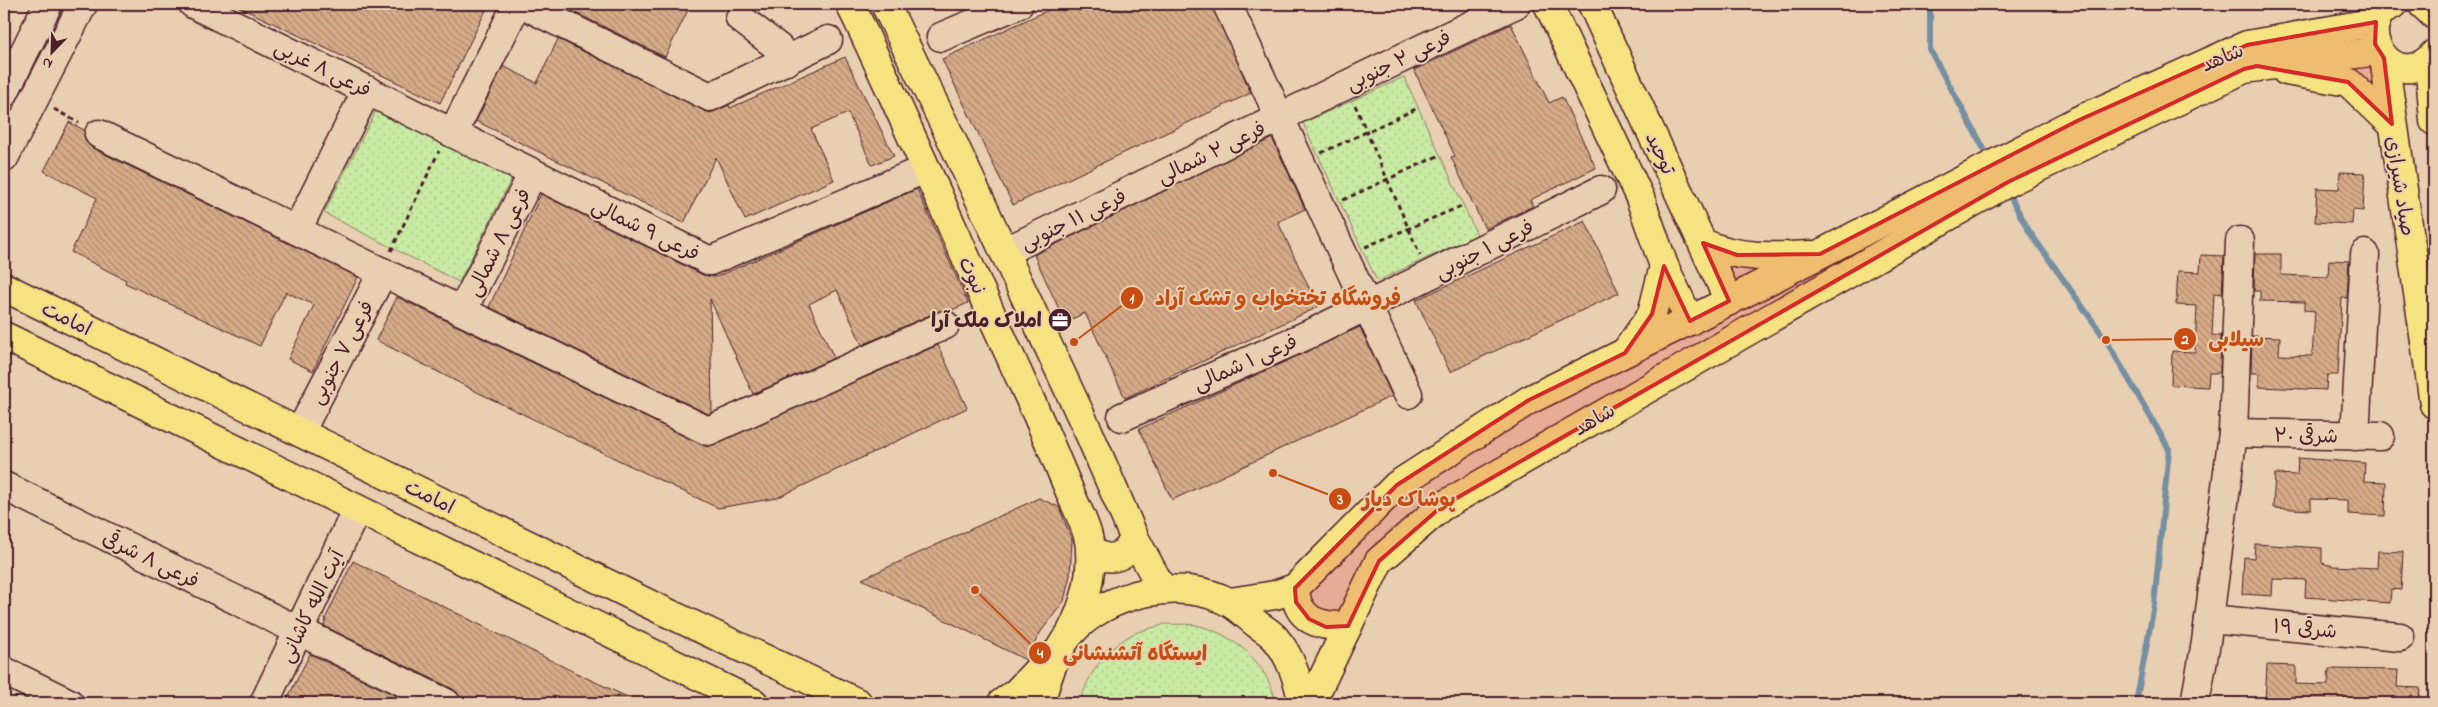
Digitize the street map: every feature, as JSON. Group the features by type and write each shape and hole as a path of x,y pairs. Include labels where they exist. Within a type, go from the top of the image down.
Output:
{"main road":[{"name":"نبوت","path":"850,4 870,43 925,169 1047,435 1084,526 1090,549 1089,576 1080,615 1049,674 1040,703"},
{"name":"نبوت","path":"885,4 1089,433 1134,537 1162,589"},
{"name":"توحید","path":"1548,4 1640,198 1664,266 1690,321"},
{"name":"توحید","path":"1592,4 1729,301"},
{"path":"2422,4 2434,14"},
{"name":"صیاد شیرازی","path":"2385,13 2374,32 2381,54 2434,404"},
{"name":"شاهد","path":"1311,703 1379,561 1440,507 1948,202 2077,121 2248,45 2385,13"},
{"path":"2381,54 2397,66 2408,68 2420,66 2432,57"},
{"name":"شاهد","path":"1948,202 2008,182 2244,69 2381,54"},
{"path":"2432,57 2434,121"},
{"path":"2258,66 2348,82 2392,124"},
{"path":"1230,602 1275,594 1295,588 1397,486 1529,400 1690,321 1820,254 1948,202"},
{"path":"1703,243 1719,251 1737,255 1777,257 1820,254"},
{"path":"1625,353 1652,314 1664,266"},
{"name":"امامت","path":"4,287 649,604 858,703"},
{"path":"4,336 754,703"},
{"path":"1090,549 1098,556 1107,559 1116,558 1125,554 1131,546 1134,537"},
{"path":"1295,588 1296,602 1309,619 1326,627 1348,626"},
{"path":"1002,703 1017,692 1068,637 1096,611 1128,596 1162,589 1204,593 1230,602 1275,638 1296,674 1303,703"}],"street":[{"path":"4,93 48,4"},
{"path":"4,158 83,4"},
{"name":"فرعی ۸ غربی","path":"193,4 453,133"},
{"path":"453,133 518,4"},
{"path":"522,4 710,97 828,40"},
{"path":"940,37 1019,4"},
{"name":"فرعی ۲ جنوبی","path":"1280,119 1516,4"},
{"path":"1231,14 1408,394"},
{"path":"740,18 779,48 787,61"},
{"path":"297,230 368,90"},
{"name":"فرعی ۲ شمالی","path":"1142,186 1280,119"},
{"name":"فرعی ۹ شمالی","path":"453,133 710,261 925,169"},
{"path":"99,134 708,431 945,325"},
{"name":"فرعی ۸ شمالی","path":"462,311 534,173"},
{"name":"فرعی ۱۱ جنوبی","path":"1004,252 1142,186"},
{"name":"فرعی ۱ جنوبی","path":"1367,306 1601,190"},
{"path":"2195,703 2209,619 2233,433 2240,241"},
{"name":"۲۰ شرقی","path":"2233,433 2367,436 2364,254"},
{"name":"فرعی ۷ جنوبی","path":"300,432 383,272"},
{"name":"فرعی ۱ شمالی","path":"1122,417 1367,306"},
{"name":"فرعی ۸ شرقی","path":"4,486 298,632"},
{"name":"آیت الله کاشانی","path":"264,703 357,509"},
{"name":"۱۹ شرقی","path":"2209,619 2400,637"},
{"path":"298,632 446,703"},
{"path":"8,673 69,703"}],"path":[{"path":"1347,85 1429,276"},
{"path":"34,98 99,134"},
{"path":"1318,154 1418,108"},
{"path":"383,272 392,248 443,143 453,133"},
{"path":"1322,209 1440,155"},
{"path":"1362,249 1464,205"}],"highlighted area":[{"path":"2376,22 2375,44 2384,58 2392,124 2348,82 2257,66 2244,69 2008,182 1441,507 1379,561 1348,626 1326,627 1309,619 1296,602 1295,588 1397,485 1529,400 1625,353 1652,314 1664,266 1690,321 1729,301 1703,243 1737,255 1820,254 2077,121 2247,45"}],"green space":[{"path":"1404,77 1477,235 1377,281 1303,123"},
{"path":"377,109 512,178 459,282 324,213"},
{"path":"1165,624 1200,626 1226,637 1238,645 1249,654 1266,676 1276,703 1080,703 1083,692 1098,664 1113,648 1135,633"}],"building":[{"path":"233,4 489,4 440,103"},
{"path":"575,4 691,4 665,57 572,11"},
{"path":"1061,4 1212,4 1251,93 1013,205 942,59"},
{"path":"1511,24 1549,103 1562,97 1596,168 1530,200 1533,206 1485,229 1451,157 1455,156 1414,70"},
{"path":"558,39 710,113 729,105 730,108 845,57 894,156 872,165 848,113 811,129 834,180 745,220 716,157 684,223 476,121 503,66 537,83"},
{"path":"69,122 84,130 86,142 92,148 358,277 313,371 288,359 314,305 286,292 260,346 125,283 126,280 71,252 97,198 44,171"},
{"path":"1272,138 1305,209 1278,222 1318,307 1125,398 1085,313 1065,322 1034,255"},
{"path":"2340,172 2365,173 2363,211 2353,210 2352,224 2315,222 2317,188 2339,189"},
{"path":"917,189 968,303 950,311 939,311 862,345 837,290 809,304 834,358 753,394 710,299 712,412 708,414 489,307 541,194 703,275 716,277"},
{"path":"1585,221 1619,293 1450,372 1416,300"},
{"path":"2255,254 2281,254 2281,275 2328,277 2329,260 2349,261 2347,298 2342,298 2338,375 2327,375 2326,390 2259,387 2259,373 2251,373 2252,336 2280,337 2279,355 2312,356 2315,311 2304,310 2304,302 2260,301 2260,291 2254,291"},
{"path":"2201,255 2224,256 2222,294 2214,293 2212,335 2221,336 2220,371 2219,373 2209,373 2208,387 2171,385 2172,351 2195,352 2197,306 2176,305 2178,271 2200,272"},
{"path":"397,297 707,447 938,345 967,408 777,498 718,508 481,394 376,340"},
{"path":"1360,327 1392,396 1172,500 1139,429"},
{"path":"2298,458 2365,463 2364,481 2386,482 2385,516 2348,514 2348,500 2311,499 2311,510 2273,508 2275,474 2297,475"},
{"path":"1039,498 1059,507 1072,540 1070,575 1064,601 1040,633 1026,660 862,579"},
{"path":"2255,544 2322,548 2322,563 2333,566 2377,568 2378,551 2403,552 2401,590 2391,589 2390,603 2305,597 2306,580 2273,579 2272,596 2242,594 2244,557 2254,558"},
{"path":"353,561 640,703 461,703 459,695 453,689 324,626 325,619"},
{"path":"310,654 411,703 285,703"},
{"path":"2267,665 2296,666 2296,684 2328,685 2329,669 2398,670 2397,687 2420,688 2419,703 2265,702"}],"waterway":[{"path":"1930,4 1930,50 1989,158"},
{"path":"2006,189 2029,231 2106,340 2169,449 2154,605 2136,703"}],"place":[{"name":"املاک ملک آرا","path":"1060,320"},
{"name":"سیلابی","path":"2106,340"},
{"name":"فروشگاه تختخواب و تشک آراد","path":"1074,342"},
{"name":"پوشاک دیار","path":"1273,473"},
{"name":"ایستگاه آتشنشانی","path":"975,590"}]}
